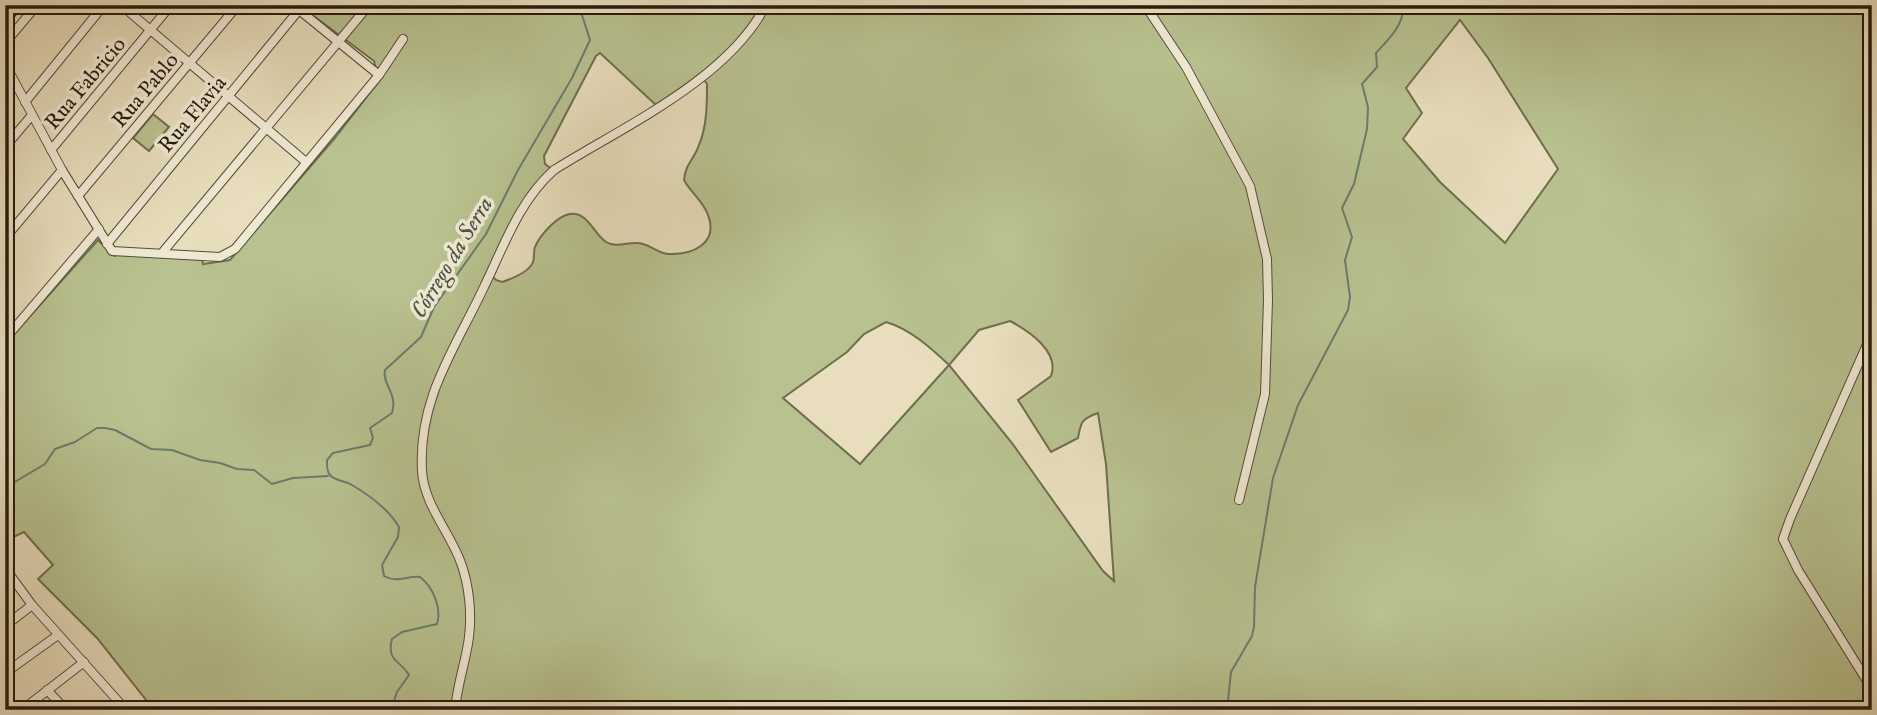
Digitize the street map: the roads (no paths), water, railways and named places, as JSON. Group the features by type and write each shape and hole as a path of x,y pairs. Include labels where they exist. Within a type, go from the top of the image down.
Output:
{"main road":[{"path":"5,20 17,5"}],"street":[{"path":"5,43 37,5"},
{"path":"25,102 104,5"},
{"path":"121,5 306,162"},
{"name":"Rua Fabricio","path":"51,150 172,5"},
{"name":"Rua Pablo","path":"78,196 238,5"},
{"path":"162,253 369,5"},
{"path":"456,710 470,634 468,597 461,563 426,492 422,456 425,424 446,359 513,224 545,178 564,163 667,101 729,57 745,39 766,5"},
{"path":"1145,5 1186,67 1250,186 1267,259 1265,394 1239,500"},
{"path":"298,7 379,75"},
{"name":"Rua Flavia","path":"107,244 230,97 298,7"},
{"path":"5,64 62,170 107,244 116,252 212,257 228,254 235,248 379,75 403,39"},
{"path":"5,147 32,115"},
{"path":"5,238 62,170"},
{"path":"5,339 99,229"},
{"path":"1872,333 1783,539 1798,570 1872,689"},
{"path":"6,573 126,710"},
{"path":"5,626 32,605"},
{"path":"5,673 58,635"},
{"path":"22,710 84,662"},
{"path":"47,690 66,710"}],"waterway":[{"name":"Córrego da Serra","path":"391,710 397,692 409,675 391,652 392,639 402,632 437,624 437,605 432,592 420,577 394,579 384,576 382,565 398,537 399,527 372,498 331,476 327,460 333,453 370,445 373,438 370,428 392,413 393,400 385,370 421,337 434,307 486,234 518,170 572,78 590,40 582,15 564,5"},
{"path":"1227,710 1231,672 1252,636 1254,627 1255,587 1273,478 1298,405 1348,310 1350,297 1345,260 1352,237 1342,208 1354,184 1367,129 1368,107 1362,84 1377,67 1376,53 1398,25 1403,5"},
{"path":"13,483 45,464 55,449 75,442 97,428 115,430 151,449 172,450 200,460 237,469 254,470 272,484 293,478 328,476"}]}
